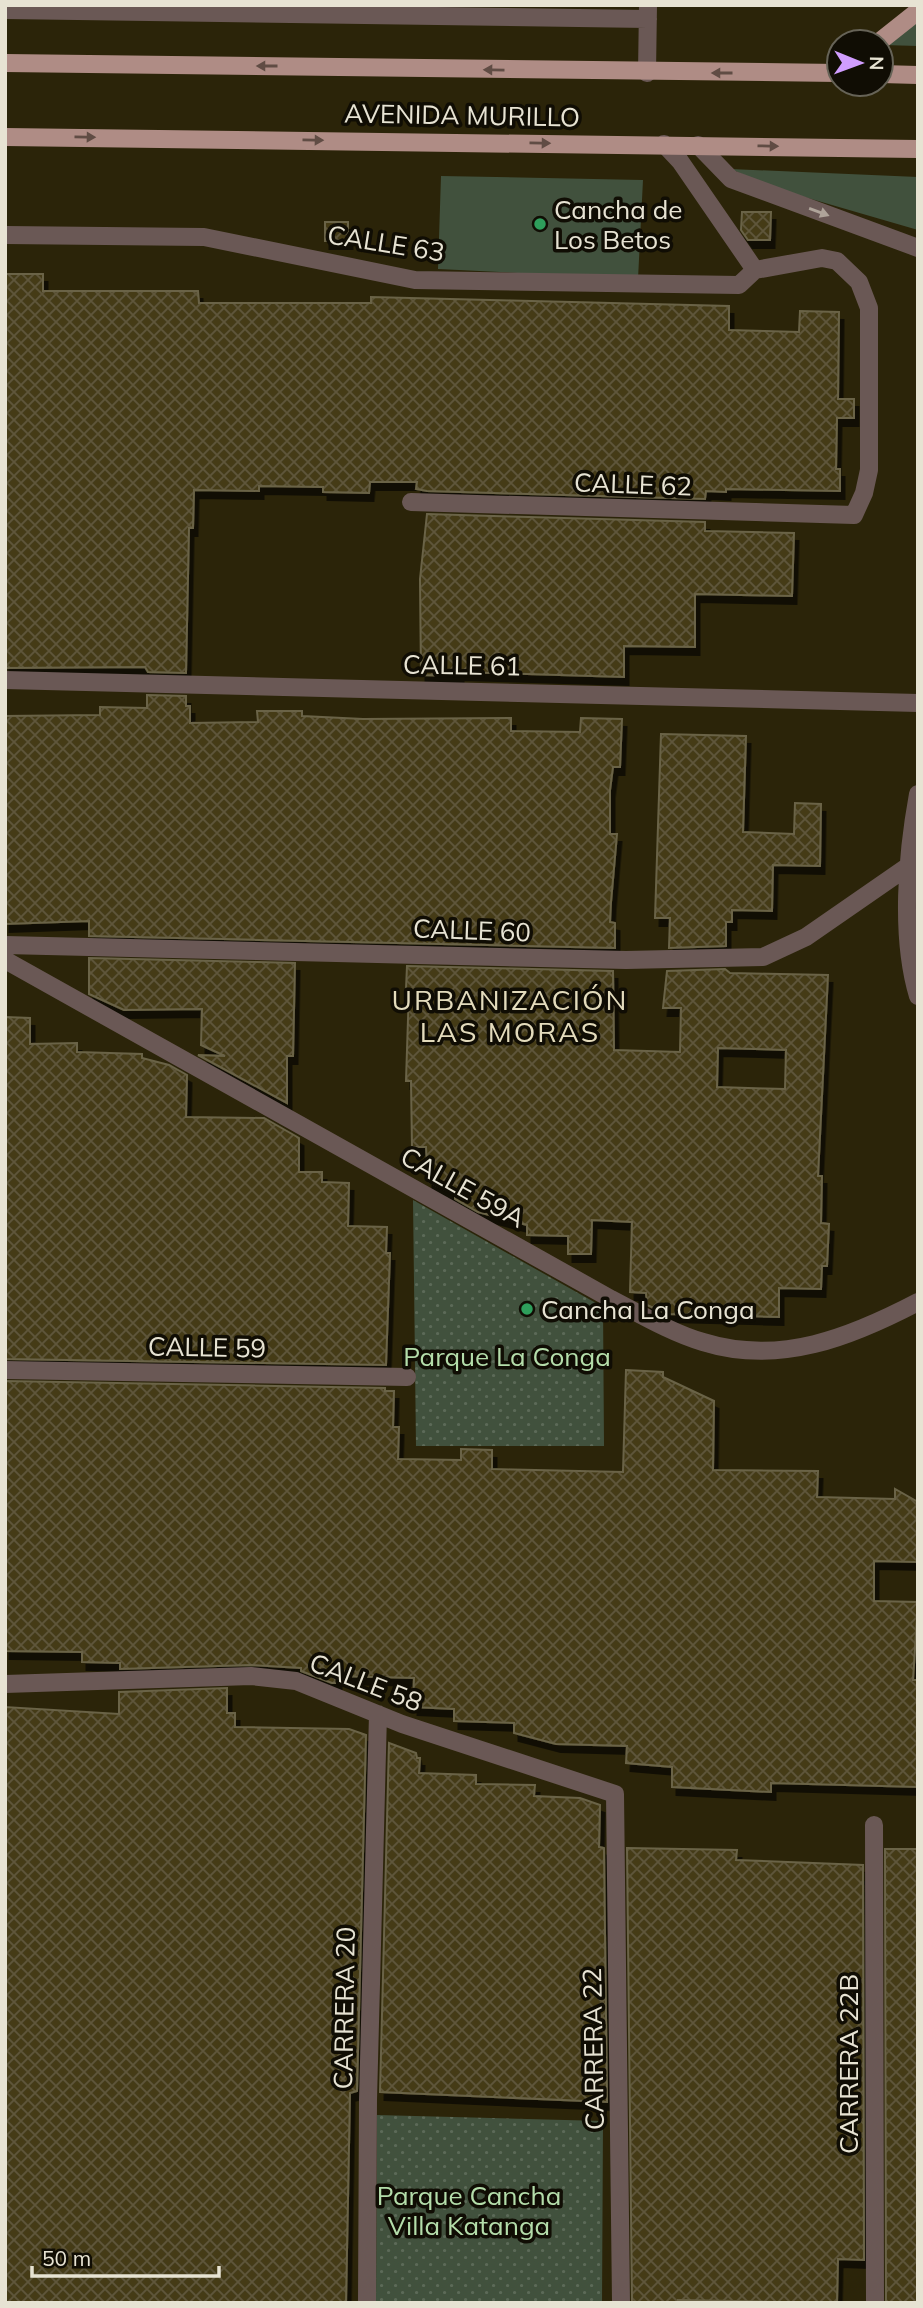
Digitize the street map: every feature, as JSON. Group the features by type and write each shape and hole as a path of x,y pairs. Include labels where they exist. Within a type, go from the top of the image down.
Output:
{"main road":[{"path":"895,29 918,10"},
{"name":"AVENIDA MURILLO","path":"5,63 647,73 825,73"},
{"path":"895,74 918,75"},
{"name":"AVENIDA MURILLO","path":"5,136 918,149"}],"street":[{"path":"5,10 117,8 648,12 647,73"},
{"path":"664,144 680,161 755,270"},
{"path":"698,145 731,179 918,248"},
{"name":"CALLE 63","path":"5,235 204,237 415,280 739,285 755,270 822,258 837,261 859,282 869,309 869,470 864,493 854,516"},
{"name":"CALLE 62","path":"411,502 854,516"},
{"name":"CALLE 61","path":"5,680 918,703"},
{"path":"918,794 910,865 908,921 918,996"},
{"name":"CALLE 60","path":"5,945 612,960 762,957 806,937 910,865"},
{"name":"CALLE 59A","path":"5,960 611,1299 703,1342 761,1352 813,1347 864,1329 918,1302"},
{"name":"CALLE 59","path":"5,1370 407,1377"},
{"name":"CALLE 58","path":"5,1684 251,1676 296,1681 377,1714 615,1794"},
{"name":"CARRERA 20","path":"367,2303 368,2100 377,1714"},
{"name":"CARRERA 22","path":"615,1794 621,2303"},
{"name":"CARRERA 22B","path":"874,1825 875,2303"}],"green space":[{"path":"918,17 918,46 895,45 895,35"},
{"path":"731,169 918,177 918,230 770,187"},
{"name":"Cancha de Los Betos","path":"441,176 643,180 638,279 438,269"},
{"name":"Parque La Conga","path":"413,1200 603,1307 604,1446 416,1446"},
{"name":"Parque Cancha Villa Katanga","path":"377,2115 603,2121 602,2303 376,2303"}],"building":[{"path":"742,212 771,212 770,240 748,240 741,230"},
{"path":"325,222 348,222 348,241 325,241"},
{"path":"5,274 43,274 43,291 198,291 199,303 371,303 371,297 729,306 729,330 799,332 800,311 839,312 838,399 854,399 854,418 837,418 836,469 840,469 840,491 726,489 726,492 706,491 705,499 427,491 416,489 417,482 370,482 369,493 323,492 323,487 259,486 259,491 194,490 193,528 189,528 186,673 148,672 145,667 5,668"},
{"path":"427,514 705,522 705,531 794,533 792,596 695,594 695,647 624,646 624,677 459,672 459,676 421,675 420,579"},
{"path":"147,695 186,696 186,706 190,706 190,723 258,722 257,711 302,711 302,716 363,719 511,718 511,731 580,732 581,718 622,719 620,767 613,767 610,790 610,834 617,834 610,922 615,923 615,948 89,936 89,921 5,924 5,716 100,715 100,707 147,708"},
{"path":"661,734 746,736 743,832 794,834 795,803 821,804 820,866 773,865 772,911 732,910 732,922 726,922 726,946 669,948 670,918 655,918"},
{"path":"89,958 295,963 293,1056 287,1056 287,1103 198,1055 225,1056 201,1045 202,1009 124,1010 89,994"},
{"path":"407,966 613,971 614,1050 680,1052 681,1008 663,1008 667,971 725,969 730,973 828,975 818,1176 822,1176 821,1223 829,1224 827,1266 822,1266 821,1289 779,1288 779,1317 667,1314 647,1305 646,1293 630,1292 632,1222 592,1220 591,1254 568,1254 568,1236 527,1235 527,1225 478,1212 455,1199 455,1195 428,1181 426,1147 412,1147 411,1081 406,1081 409,989 406,989","holes":["718,1048 786,1050 785,1089 717,1087"]},
{"path":"5,1017 30,1018 30,1044 77,1043 77,1052 142,1054 142,1058 169,1065 187,1075 186,1117 264,1118 299,1138 299,1172 322,1172 322,1182 349,1183 348,1226 387,1227 386,1253 390,1253 386,1365 5,1359"},
{"path":"626,1370 663,1372 663,1377 714,1401 713,1470 818,1471 817,1497 895,1499 895,1489 918,1502 918,1562 874,1561 874,1601 918,1602 913,1680 918,1680 918,1787 771,1783 771,1792 672,1787 672,1767 626,1763 627,1746 556,1744 514,1733 514,1723 454,1721 454,1709 413,1707 414,1678 337,1676 337,1683 332,1683 301,1671 301,1668 251,1665 120,1669 120,1663 82,1662 82,1652 5,1651 5,1381 385,1388 385,1391 394,1391 393,1427 399,1427 398,1459 461,1460 461,1449 492,1450 492,1469 623,1472"},
{"path":"227,1688 227,1713 235,1713 235,1727 349,1729 366,1735 357,2091 350,2093 346,2303 5,2303 5,1707 119,1714 119,1692"},
{"path":"389,1743 416,1753 417,1758 420,1758 419,1773 476,1775 476,1784 535,1785 534,1796 580,1798 600,1805 599,1847 604,1848 607,2102 380,2092"},
{"path":"627,1848 737,1850 736,1860 863,1865 864,2260 838,2259 837,2303 678,2300 678,2303 632,2303"},
{"path":"885,1849 918,1849 918,2303 886,2303"}],"place":[{"name":"Cancha de Los Betos","path":"540,224"},
{"name":"Cancha La Conga","path":"527,1309"}],"district":[{"name":"URBANIZACIÓN LAS MORAS","path":"510,1015"}]}
